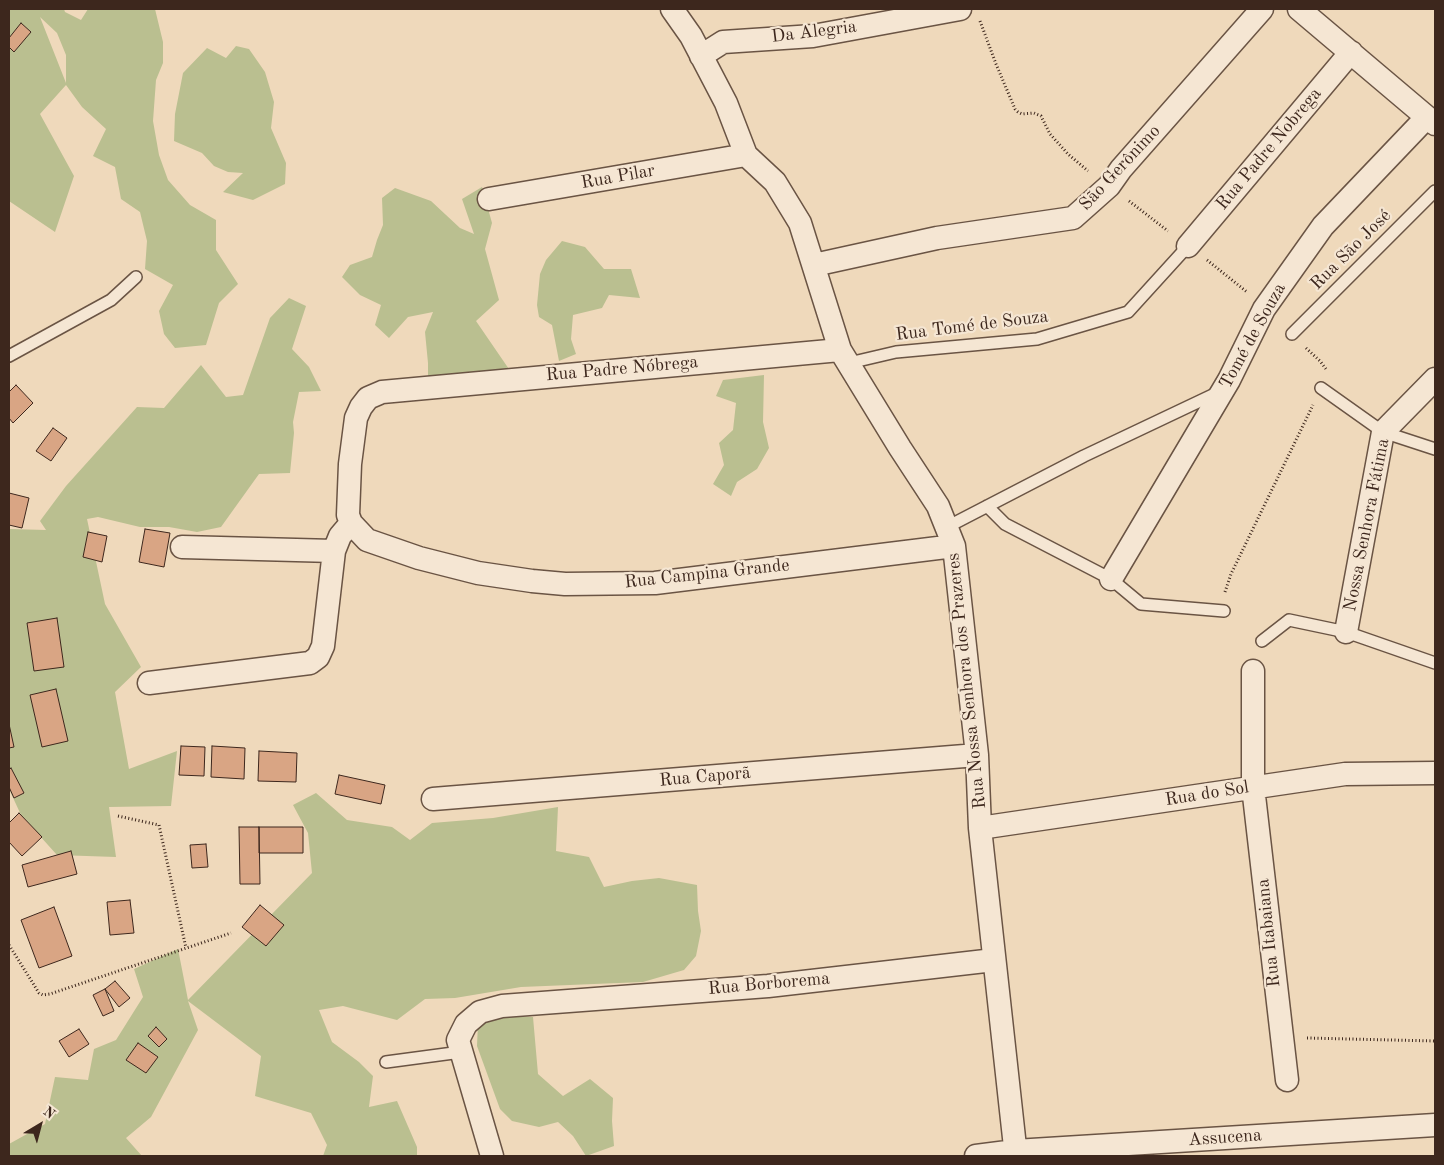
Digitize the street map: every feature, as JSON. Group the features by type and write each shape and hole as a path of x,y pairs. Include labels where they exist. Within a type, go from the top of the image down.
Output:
{"street":[{"name":"Rua Nossa Senhora dos Prazeres","path":"672,9 691,36 726,103 746,156 775,182 800,223 845,357 900,448 938,506 950,536 977,755 980,828 1015,1154"},
{"name":"São Gerônimo","path":"814,265 937,238 1073,218 1108,186 1262,9"},
{"path":"1299,9 1431,120"},
{"name":"Da Alegria","path":"701,56 723,42 813,36 970,13"},
{"name":"Rua Padre Nobrega","path":"1188,246 1351,52"},
{"name":"Tomé de Souza","path":"1111,579 1223,390 1264,309 1323,226 1431,120"},
{"name":"Rua Pilar","path":"490,199 746,156"},
{"name":"Rua Padre Nóbrega","path":"351,523 348,515 350,464 356,418 361,406 368,398 382,392 845,357"},
{"name":"Nossa Senhora Fátima","path":"1346,632 1383,432 1435,379"},
{"path":"149,683 310,663 318,658 323,646 334,551 340,536 351,523"},
{"name":"Rua Campina Grande","path":"351,523 368,540 419,558 478,573 565,584 655,583 950,536"},
{"path":"182,548 334,551"},
{"name":"Rua Itabaiana","path":"1253,672 1253,787 1287,1080"},
{"name":"Rua Caporã","path":"433,799 977,755"},
{"name":"Rua do Sol","path":"980,828 1345,774 1435,773"},
{"name":"Rua Borborema","path":"461,1052 458,1040 466,1024 480,1012 502,1006 768,986 994,960"},
{"path":"461,1052 492,1156"},
{"name":"Assucena","path":"976,1156 1435,1125"}],"lane":[{"name":"Rua São José","path":"1292,334 1435,191"},
{"name":"Rua Tomé de Souza","path":"845,357 1037,339 1128,312 1188,246"},
{"path":"9,356 111,300 136,276"},
{"path":"1321,388 1383,432 1435,449"},
{"path":"950,536 987,506 1084,456 1223,390"},
{"path":"987,506 1006,524 1111,579 1142,604 1224,611"},
{"path":"1262,641 1289,620 1346,632 1435,663"},
{"path":"386,1062 461,1052"}],"path":[{"path":"970,13 1018,112 1034,113 1041,116 1050,134 1068,154 1237,282 1264,309"},
{"path":"1224,611 1222,602 1231,574 1321,388 1326,369 1292,334"},
{"path":"118,816 159,825 186,948"},
{"path":"9,945 39,993 43,995 231,933"},
{"path":"1281,1037 1435,1041"}],"green space":[{"path":"9,9 64,9 65,12 81,20 88,9 155,9 163,42 163,63 156,80 153,121 159,155 168,180 190,205 216,220 216,250 238,284 219,303 206,345 175,348 164,334 159,311 173,285 145,269 147,241 140,212 121,199 115,167 93,156 106,129 82,107 66,85 40,114 74,176 55,232 9,201","holes":["40,17 57,33 66,55 66,83"]},
{"path":"236,46 249,49 265,72 274,102 271,128 286,163 285,184 253,200 223,192 243,173 228,172 214,166 202,153 174,141 175,114 183,73 207,48 226,58"},
{"path":"482,187 492,223 485,249 499,300 476,321 513,375 428,383 425,332 433,312 408,317 389,338 375,325 381,305 360,295 342,277 350,265 372,257 383,225 382,198 395,188 431,201 460,228 474,234 462,199"},
{"path":"562,241 585,247 604,269 631,269 640,298 609,295 602,308 573,315 571,339 576,354 559,361 552,325 539,317 537,305 540,274 546,260"},
{"path":"289,298 306,306 292,349 309,367 321,391 299,392 293,422 294,433 290,473 259,474 221,527 197,532 169,527 140,527 98,517 87,519 105,604 141,667 115,692 129,769 177,751 171,806 109,807 116,857 57,855 21,815 9,789 9,529 46,530 40,521 66,486 137,407 164,408 201,365 226,397 243,395 270,318"},
{"path":"764,375 763,422 769,448 757,469 737,482 731,496 713,484 724,465 719,443 733,430 736,403 716,396 723,380"},
{"path":"316,793 347,820 392,827 410,840 432,823 493,818 558,807 556,851 589,857 604,887 659,878 697,885 701,931 696,956 684,970 643,982 521,987 455,998 425,999 397,1020 343,1006 319,1010 332,1042 359,1062 373,1076 369,1107 397,1101 417,1147 417,1156 323,1156 327,1145 311,1113 255,1096 261,1056 188,1001 198,1030 151,1117 126,1138 142,1156 9,1156 9,1144 45,1124 55,1077 88,1080 94,1049 116,1040 143,997 134,969 178,949 188,1000 312,873 308,833 293,805"},
{"path":"504,1015 533,1017 538,1074 563,1096 590,1079 613,1098 614,1146 586,1156 573,1136 558,1122 539,1127 512,1121 500,1109 477,1046 478,1023"}],"building":[{"path":"21,23 31,32 14,52 9,47 9,38"},
{"path":"16,385 33,403 13,423 9,418 9,392"},
{"path":"53,428 67,438 51,461 36,451"},
{"path":"9,493 29,498 22,528 9,525"},
{"path":"145,529 170,533 164,567 139,562"},
{"path":"88,532 107,536 102,562 83,557"},
{"path":"57,618 64,667 34,671 27,623"},
{"path":"56,689 68,741 42,747 30,695"},
{"path":"9,724 14,747 9,748"},
{"path":"181,746 205,747 204,776 179,775"},
{"path":"212,746 245,748 244,779 211,777"},
{"path":"259,751 297,753 296,782 258,781"},
{"path":"11,768 24,793 14,798 9,787 9,770"},
{"path":"339,775 385,785 381,804 335,794"},
{"path":"19,813 42,837 22,856 9,842 9,823"},
{"path":"239,827 259,827 260,884 240,884"},
{"path":"259,827 303,827 303,853 259,853"},
{"path":"206,844 208,867 192,868 190,845"},
{"path":"71,851 77,874 28,887 22,865"},
{"path":"130,900 134,933 110,935 107,902"},
{"path":"260,905 284,925 266,946 242,927"},
{"path":"54,907 72,956 39,968 21,920"},
{"path":"115,981 130,998 119,1007 105,989"},
{"path":"105,989 114,1011 103,1016 93,995"},
{"path":"156,1027 167,1039 159,1047 148,1036"},
{"path":"79,1029 89,1044 69,1057 59,1041"},
{"path":"138,1043 158,1057 146,1073 126,1060"}]}
